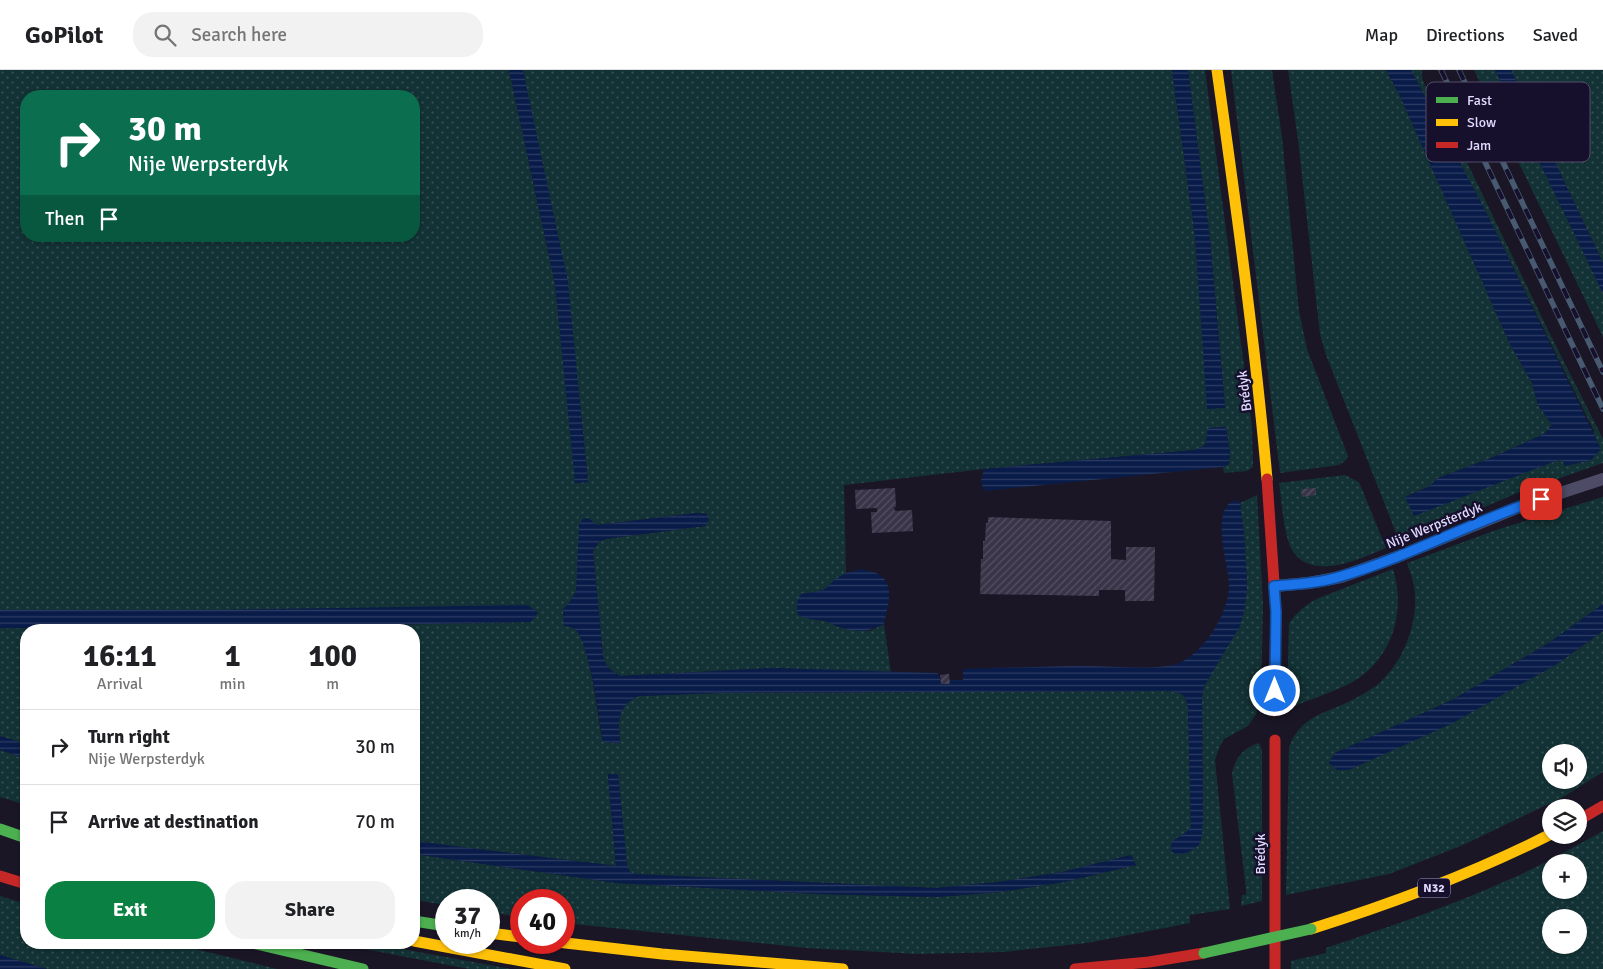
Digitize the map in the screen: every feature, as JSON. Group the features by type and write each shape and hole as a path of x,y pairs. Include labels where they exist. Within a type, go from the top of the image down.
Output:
{"main road":[{"name":"Brédyk","path":"1217,70 1262,419 1276,612 1274,711"},
{"path":"1261,717 1266,713 1274,711 1282,713 1286,717"},
{"name":"Brédyk","path":"1275,969 1270,739 1282,737 1286,733"},
{"path":"1587,815 1603,806"},
{"path":"0,829 20,836"},
{"name":"N32","path":"1075,969 1149,962 1204,953 1311,929 1422,893 1504,858 1542,839"},
{"path":"0,876 20,882"},
{"path":"420,922 435,924"},
{"path":"420,942 565,969"},
{"path":"575,944 662,954 843,969"},
{"path":"278,949 363,969"}],"lane":[{"name":"Nije Werpsterdyk","path":"1274,586 1309,583 1341,577 1396,557 1524,505 1603,479"}],"green space":[{"path":"0,70 509,70 555,284 576,483 588,481 580,404 523,70 1172,70 1195,236 1208,409 1225,407 1210,239 1188,70 1205,70 1252,427 1253,467 1247,471 1224,473 1223,467 1229,464 1230,453 1226,427 1209,428 1205,445 1195,450 984,469 844,485 846,573 824,590 801,594 816,620 827,621 838,627 870,631 884,624 891,673 774,668 620,676 611,670 603,656 593,551 600,541 606,539 705,526 707,514 697,513 597,525 588,518 576,591 563,610 564,626 575,629 585,649 593,682 603,742 620,743 620,715 626,704 639,696 719,693 1165,691 1181,694 1186,699 1188,709 1191,828 1171,844 1172,852 1203,816 1202,697 1204,686 1239,626 1247,586 1240,503 1257,495 1263,605 1261,700 1256,714 1248,726 1224,739 1215,760 1230,909 1190,915 1190,923 1087,943 1003,952 918,954 807,948 575,924 575,889 510,889 510,915 500,914 500,889 435,889 435,903 420,901 420,855 617,883 817,894 937,897 1000,892 1064,882 1136,865 1131,855 1062,872 998,882 935,888 634,874 630,872 627,865 618,774 608,775 616,866 420,842 420,624 531,622 212,610 0,610"},
{"path":"1231,70 1272,70 1282,137 1299,311 1307,349 1348,456 1339,465 1280,473"},
{"path":"1288,70 1386,70 1400,96 1426,155 1426,162 1429,162 1509,342 1532,383 1538,405 1552,425 1544,434 1491,458 1438,478 1428,487 1406,496 1542,466 1561,458 1565,466 1591,460 1594,431 1460,162 1467,162 1603,439 1603,463 1515,494 1400,543 1326,355 1320,334 1298,140"},
{"path":"1411,70 1422,70 1426,86 1426,98"},
{"path":"1474,70 1495,70 1501,82 1480,82"},
{"path":"1511,70 1603,70 1603,263 1555,162 1590,162 1590,82 1517,82"},
{"path":"1518,162 1540,162 1603,293 1603,337"},
{"path":"1345,475 1359,482 1386,548 1363,558 1336,565 1322,566 1310,564 1299,558 1288,541 1279,483"},
{"path":"1603,497 1603,604 1550,642 1452,700 1335,753 1329,763 1557,664 1603,631 1603,772 1587,782 1587,744 1542,744 1542,789 1576,789 1563,797 1559,799 1542,799 1542,807 1463,845 1389,874 1286,895 1289,747 1294,736 1308,721 1354,699 1374,687 1386,677 1400,657 1410,633 1415,608 1414,588 1407,563 1496,530"},
{"path":"1393,569 1397,585 1397,616 1387,646 1378,660 1354,681 1339,689 1290,708 1287,699 1289,623 1302,608 1314,600"},
{"path":"0,628 20,628 20,742 0,736"},
{"path":"1259,743 1262,750 1262,901 1241,906 1242,895 1246,895 1246,889 1232,774 1235,763 1241,754"},
{"path":"0,750 20,756 20,803 0,797"},
{"path":"1603,831 1603,969 1291,969 1291,961 1326,953 1326,948 1463,899 1542,864 1542,899 1587,899 1587,854 1561,854 1580,844 1587,844 1587,840"},
{"path":"0,896 20,902 20,949 195,949 277,969 47,969 0,955"},
{"path":"364,949 402,949 511,969 469,969"}],"water":[{"path":"509,70 523,70 568,282 588,482 575,483 555,284"},
{"path":"1172,70 1188,70 1210,239 1225,408 1207,409 1195,236"},
{"path":"1386,70 1411,70 1426,98 1426,155 1400,96"},
{"path":"1495,70 1511,70 1517,82 1501,82"},
{"path":"1429,162 1460,162 1488,216 1601,449 1591,460 1565,466 1561,459 1414,516 1405,497 1428,487 1438,478 1491,458 1544,434 1552,425 1538,405 1532,383 1509,342"},
{"path":"1540,162 1555,162 1603,263 1603,293"},
{"path":"1226,427 1230,453 1229,464 1223,467 984,491 981,481 984,469 1195,450 1205,445 1208,428"},
{"path":"1236,500 1240,503 1244,533 1247,586 1245,608 1240,626 1204,686 1202,697 1202,836 1199,845 1183,854 1172,852 1171,844 1191,827 1188,709 1186,699 1181,694 1165,691 719,693 639,696 626,704 620,715 620,743 603,742 593,682 585,649 575,629 564,626 563,609 570,602 576,591 579,524 583,519 588,518 597,525 697,513 707,514 709,520 705,526 606,539 600,541 593,551 603,656 609,668 620,676 774,668 938,673 940,680 963,680 963,669 1073,666 1160,667 1171,665 1189,658 1198,650 1214,629 1225,606 1229,583 1222,537 1223,513 1228,505"},
{"path":"861,569 880,575 888,585 889,598 884,624 873,629 857,631 798,615 797,604 801,594 824,590 834,580 846,573"},
{"path":"1603,604 1603,631 1557,664 1451,724 1349,770 1337,770 1329,763 1335,753 1452,700 1550,642"},
{"path":"528,605 538,613 531,622 420,624 20,624 20,628 0,628 0,610 212,610"},
{"path":"0,736 20,742 20,756 0,750"},
{"path":"608,774 618,774 627,865 630,872 634,874 935,888 998,882 1062,872 1131,855 1136,865 1064,882 1000,892 937,897 817,894 617,883 420,855 420,842 616,866"},
{"path":"0,955 47,969 0,969"}],"building":[{"path":"895,488 895,511 912,510 913,531 872,533 871,512 877,512 877,508 856,509 855,490"},
{"path":"1316,488 1316,495 1302,497 1301,489"},
{"path":"988,517 1111,521 1111,559 1126,560 1126,547 1155,547 1154,601 1125,601 1125,590 1099,590 1099,596 980,594 981,559 983,559 983,541 985,541"},
{"path":"949,674 950,684 941,684 940,675"}],"railway":[{"path":"1441,70 1447,82"},
{"path":"1459,70 1465,82"},
{"path":"1485,162 1603,409"},
{"path":"1503,162 1603,372"}],"traffic: fast":[{"path":"0,829 20,836"},
{"path":"420,922 435,924"},
{"path":"1204,953 1311,929"},
{"path":"278,949 363,969"}],"traffic: slow":[{"path":"1217,70 1251,325 1267,479"},
{"path":"1311,929 1373,909 1433,886 1493,862 1542,838"},
{"path":"500,934 510,936"},
{"path":"420,942 565,969"},
{"path":"575,944 662,954 843,969"}],"traffic: jam":[{"path":"1267,479 1276,612 1274,711"},
{"path":"1275,740 1275,969"},
{"path":"1587,815 1603,806"},
{"path":"0,876 20,882"},
{"path":"1075,969 1149,962 1204,953"}],"route":[{"path":"1275,691 1276,612 1274,586 1309,583 1341,577 1541,499"}]}
